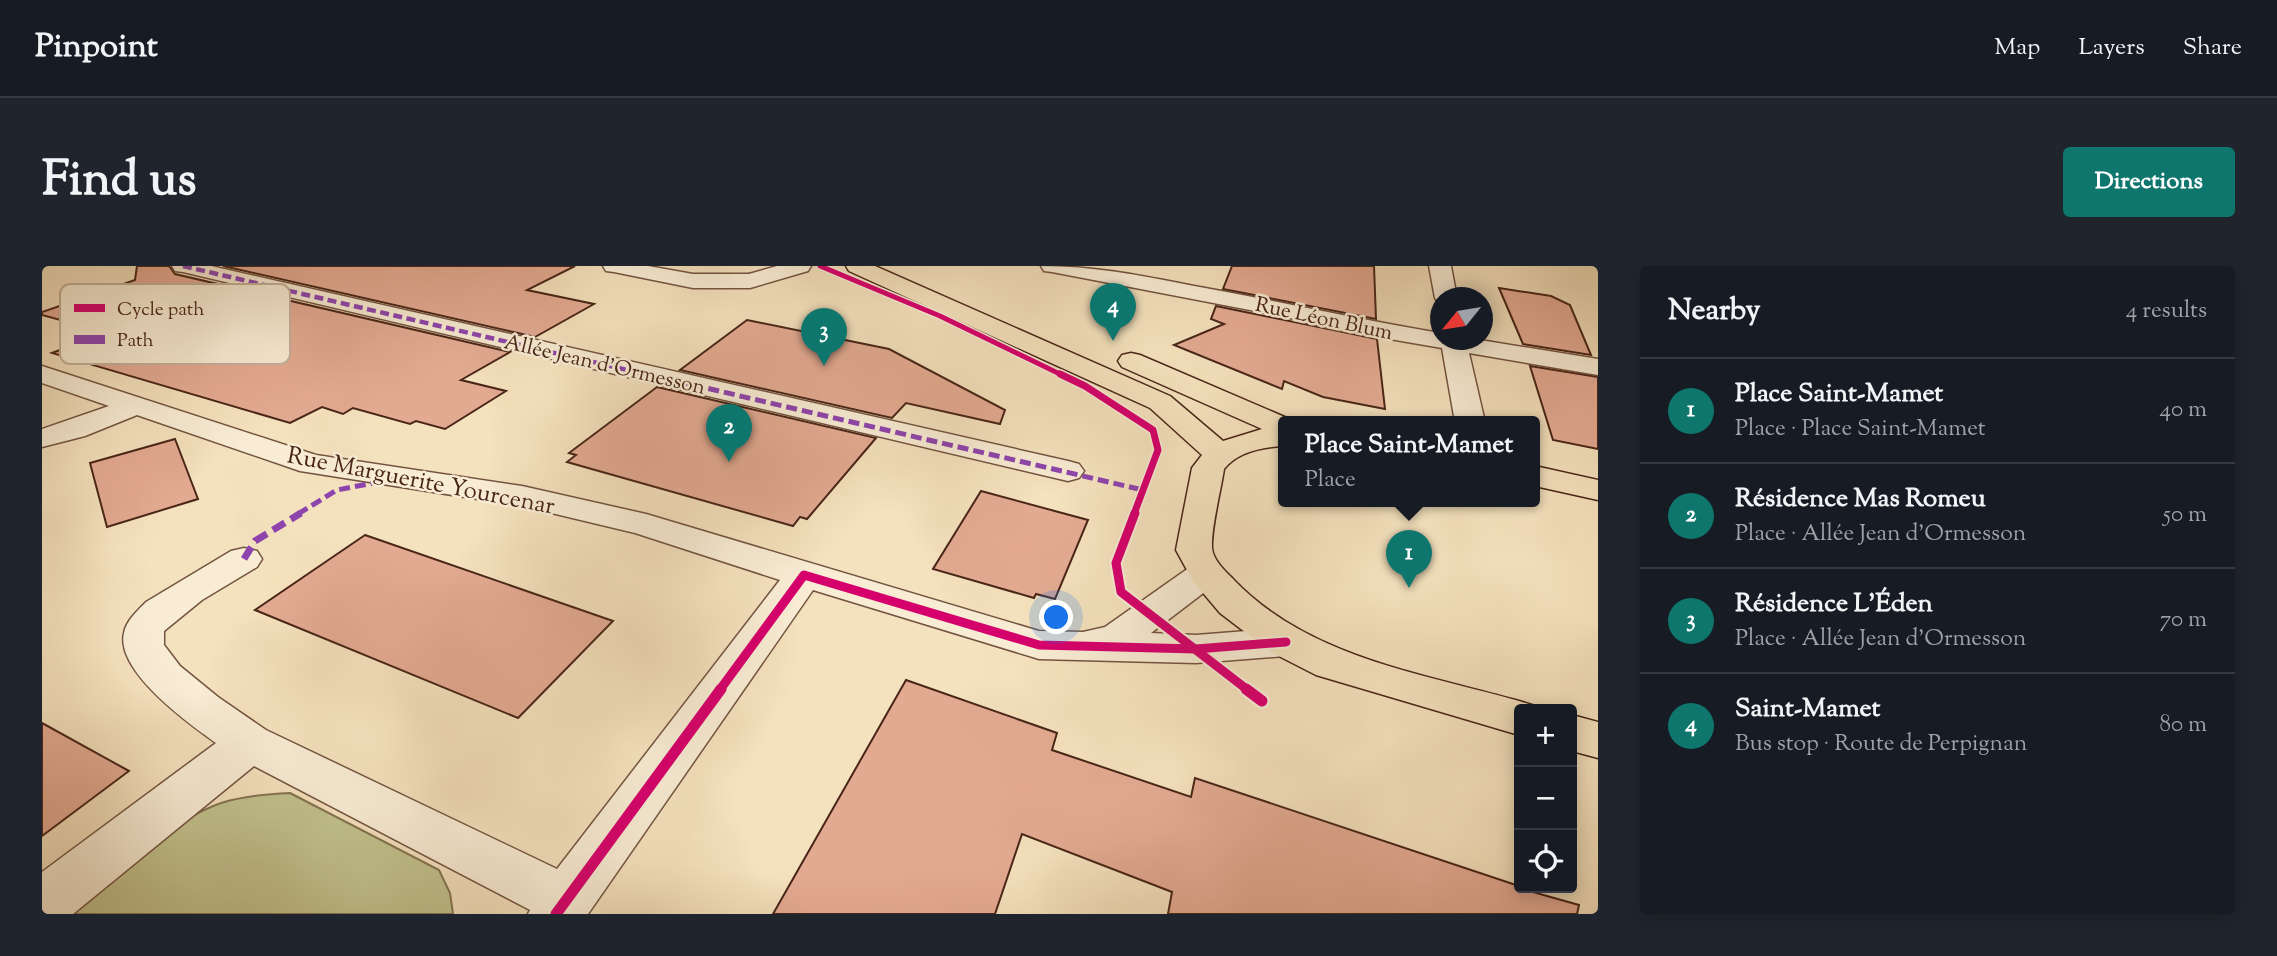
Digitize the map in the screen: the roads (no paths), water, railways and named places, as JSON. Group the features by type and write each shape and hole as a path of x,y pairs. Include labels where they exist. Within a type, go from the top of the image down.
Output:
{"main road":[{"path":"857,266 1160,402 1219,454"},
{"path":"910,266 1063,332"},
{"path":"1109,352 1278,426"},
{"path":"1278,437 1258,438 1219,454 1208,468 1194,550 1206,573 1234,604 1286,642 1331,664 1514,717"},
{"path":"1542,477 1598,490"},
{"path":"1577,734 1598,740"}],"street":[{"name":"Allée Jean d'Ormesson","path":"183,266 261,284"},
{"path":"614,266 693,281 750,281 800,266"},
{"name":"Rue Léon Blum","path":"1052,266 1289,310 1337,323 1430,337"},
{"path":"1440,266 1444,287"},
{"name":"Allée Jean d'Ormesson","path":"290,291 1069,471"},
{"name":"Rue Léon Blum","path":"1493,348 1598,367"},
{"path":"1455,350 1469,416"},
{"name":"Rue Marguerite Yourcenar","path":"42,374 311,464 546,502 646,525 1039,645"},
{"path":"42,438 74,430 134,406"},
{"path":"244,559 173,602 149,622 143,632 142,645 145,655 173,685 250,743 561,908 803,575"},
{"path":"1039,645 1114,641 1206,573"},
{"path":"1039,645 1196,649 1286,642"},
{"path":"42,905 250,743"}],"place":[{"name":"Saint-Mamet","path":"1113,341"},
{"name":"Résidence L'Éden","path":"824,366"},
{"name":"Résidence Mas Romeu","path":"729,462"},
{"name":"Place Saint-Mamet","path":"1409,588"}]}
